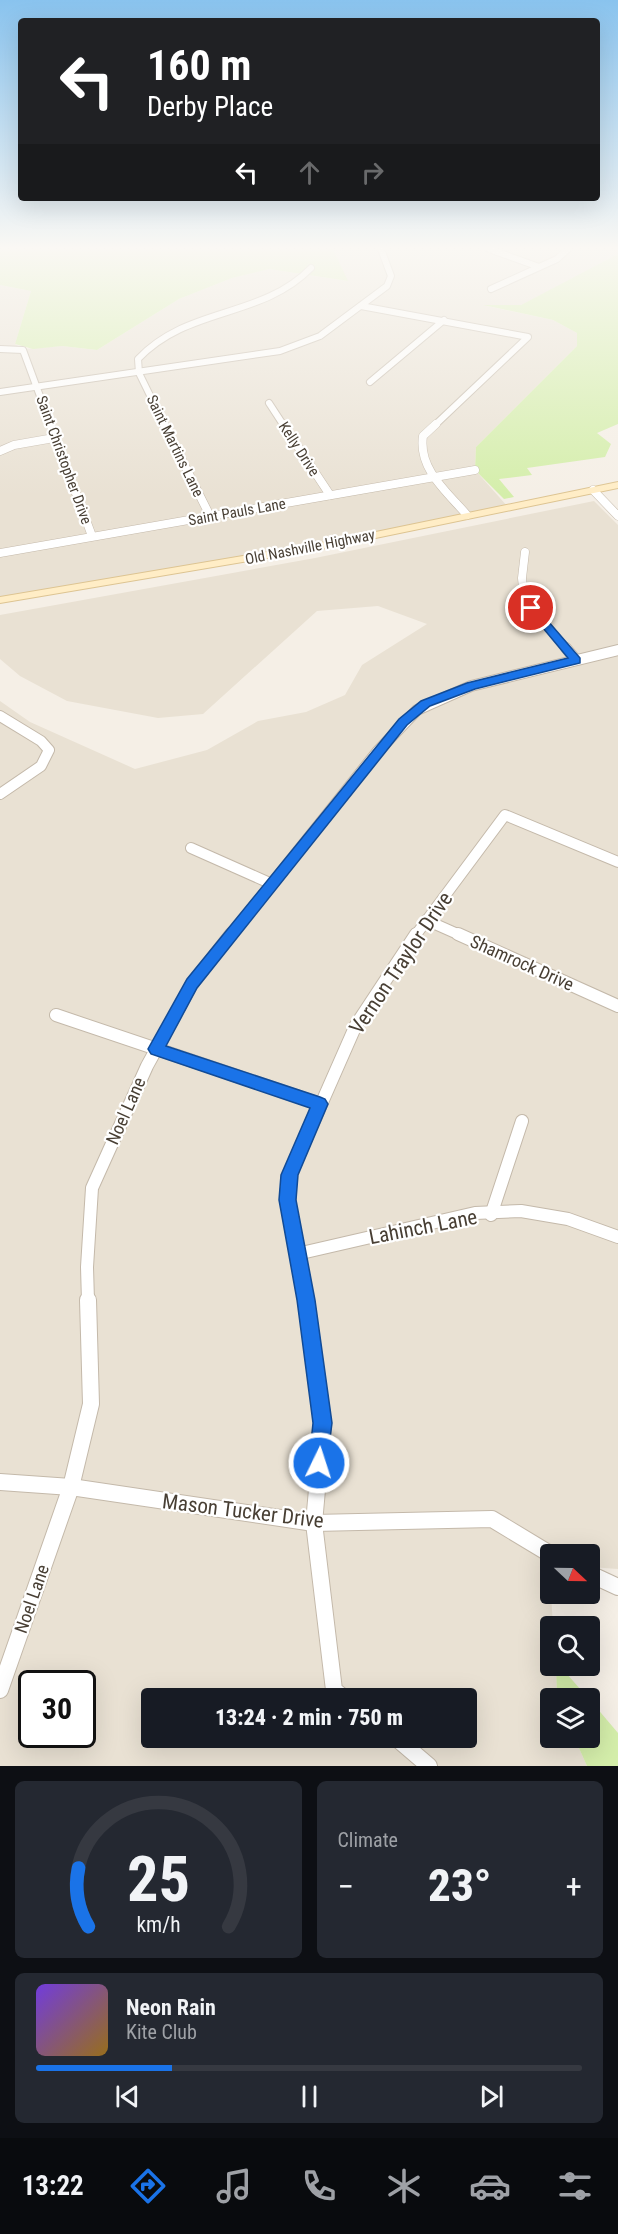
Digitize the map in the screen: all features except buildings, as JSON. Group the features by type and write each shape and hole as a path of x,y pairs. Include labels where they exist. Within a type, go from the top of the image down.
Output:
{"main road":[{"name":"Old Nashville Highway","path":"0,600 310,548 618,485"}],"street":[{"name":"Saint Martins Lane","path":"176,331 161,339 138,359 139,373 210,516"},
{"path":"0,392 139,373 296,347 326,331"},
{"path":"370,382 430,331"},
{"path":"467,515 422,460 420,446 423,436 528,337 500,331"},
{"name":"Saint Christopher Drive","path":"0,349 23,350 92,536"},
{"name":"Kelly Drive","path":"269,403 330,495"},
{"path":"0,451 14,445 54,438"},
{"name":"Saint Pauls Lane","path":"0,553 475,470"},
{"path":"593,490 618,516"},
{"path":"525,552 522,578 524,598 576,660"},
{"name":"Noel Lane","path":"0,1690 71,1487 91,1404 87,1267 92,1188 156,1049 192,984 377,752 417,710 471,686 618,650"},
{"path":"0,716 41,741 49,750 41,766 0,794"},
{"name":"Vernon Traylor Drive","path":"334,1688 314,1523 322,1423 306,1300 288,1200 290,1175 357,1025 426,921 505,815 618,862"},
{"path":"191,848 273,884"},
{"name":"Shamrock Drive","path":"426,921 618,1006"},
{"path":"56,1015 320,1104"},
{"path":"491,1215 522,1121"},
{"name":"Lahinch Lane","path":"297,1254 475,1213 491,1215 521,1212 568,1219 618,1237"},
{"name":"Mason Tucker Drive","path":"0,1482 71,1487 314,1523 492,1520 540,1548"},
{"path":"600,1579 618,1587"},
{"path":"408,1748 429,1766"}],"shaded area":[{"path":"0,331 19,331 15,344 23,349 62,346 97,350 127,331 577,333 577,346 476,447 475,470 508,507 332,544 0,600"},
{"path":"594,501 618,525 618,1569 600,1568 600,1544 540,1544 540,1604 552,1604 552,1616 540,1616 540,1676 556,1676 557,1688 540,1688 540,1748 579,1748 587,1766 0,1766 0,701 30,722 135,769 207,750 258,721 306,712 345,695 362,665 427,624 378,606 317,611 203,714 158,718 67,701 20,676 0,659 0,615 315,558"}],"green space":[{"path":"19,331 127,331 97,350 62,346 33,349 15,344"},
{"path":"574,331 618,331 618,424 597,433 611,444 605,457 527,468 532,475 499,479 514,497 504,499 475,470 476,447 577,346 577,333"},
{"path":"556,1676 569,1676 579,1688 557,1688"},
{"path":"600,1712 618,1733 618,1766 587,1766 579,1748 600,1748"}],"route":[{"path":"319,1463 322,1423 306,1300 291,1227 288,1200 290,1175 320,1104 156,1049 192,984 403,722 425,704 471,686 576,660 531,608"}]}
